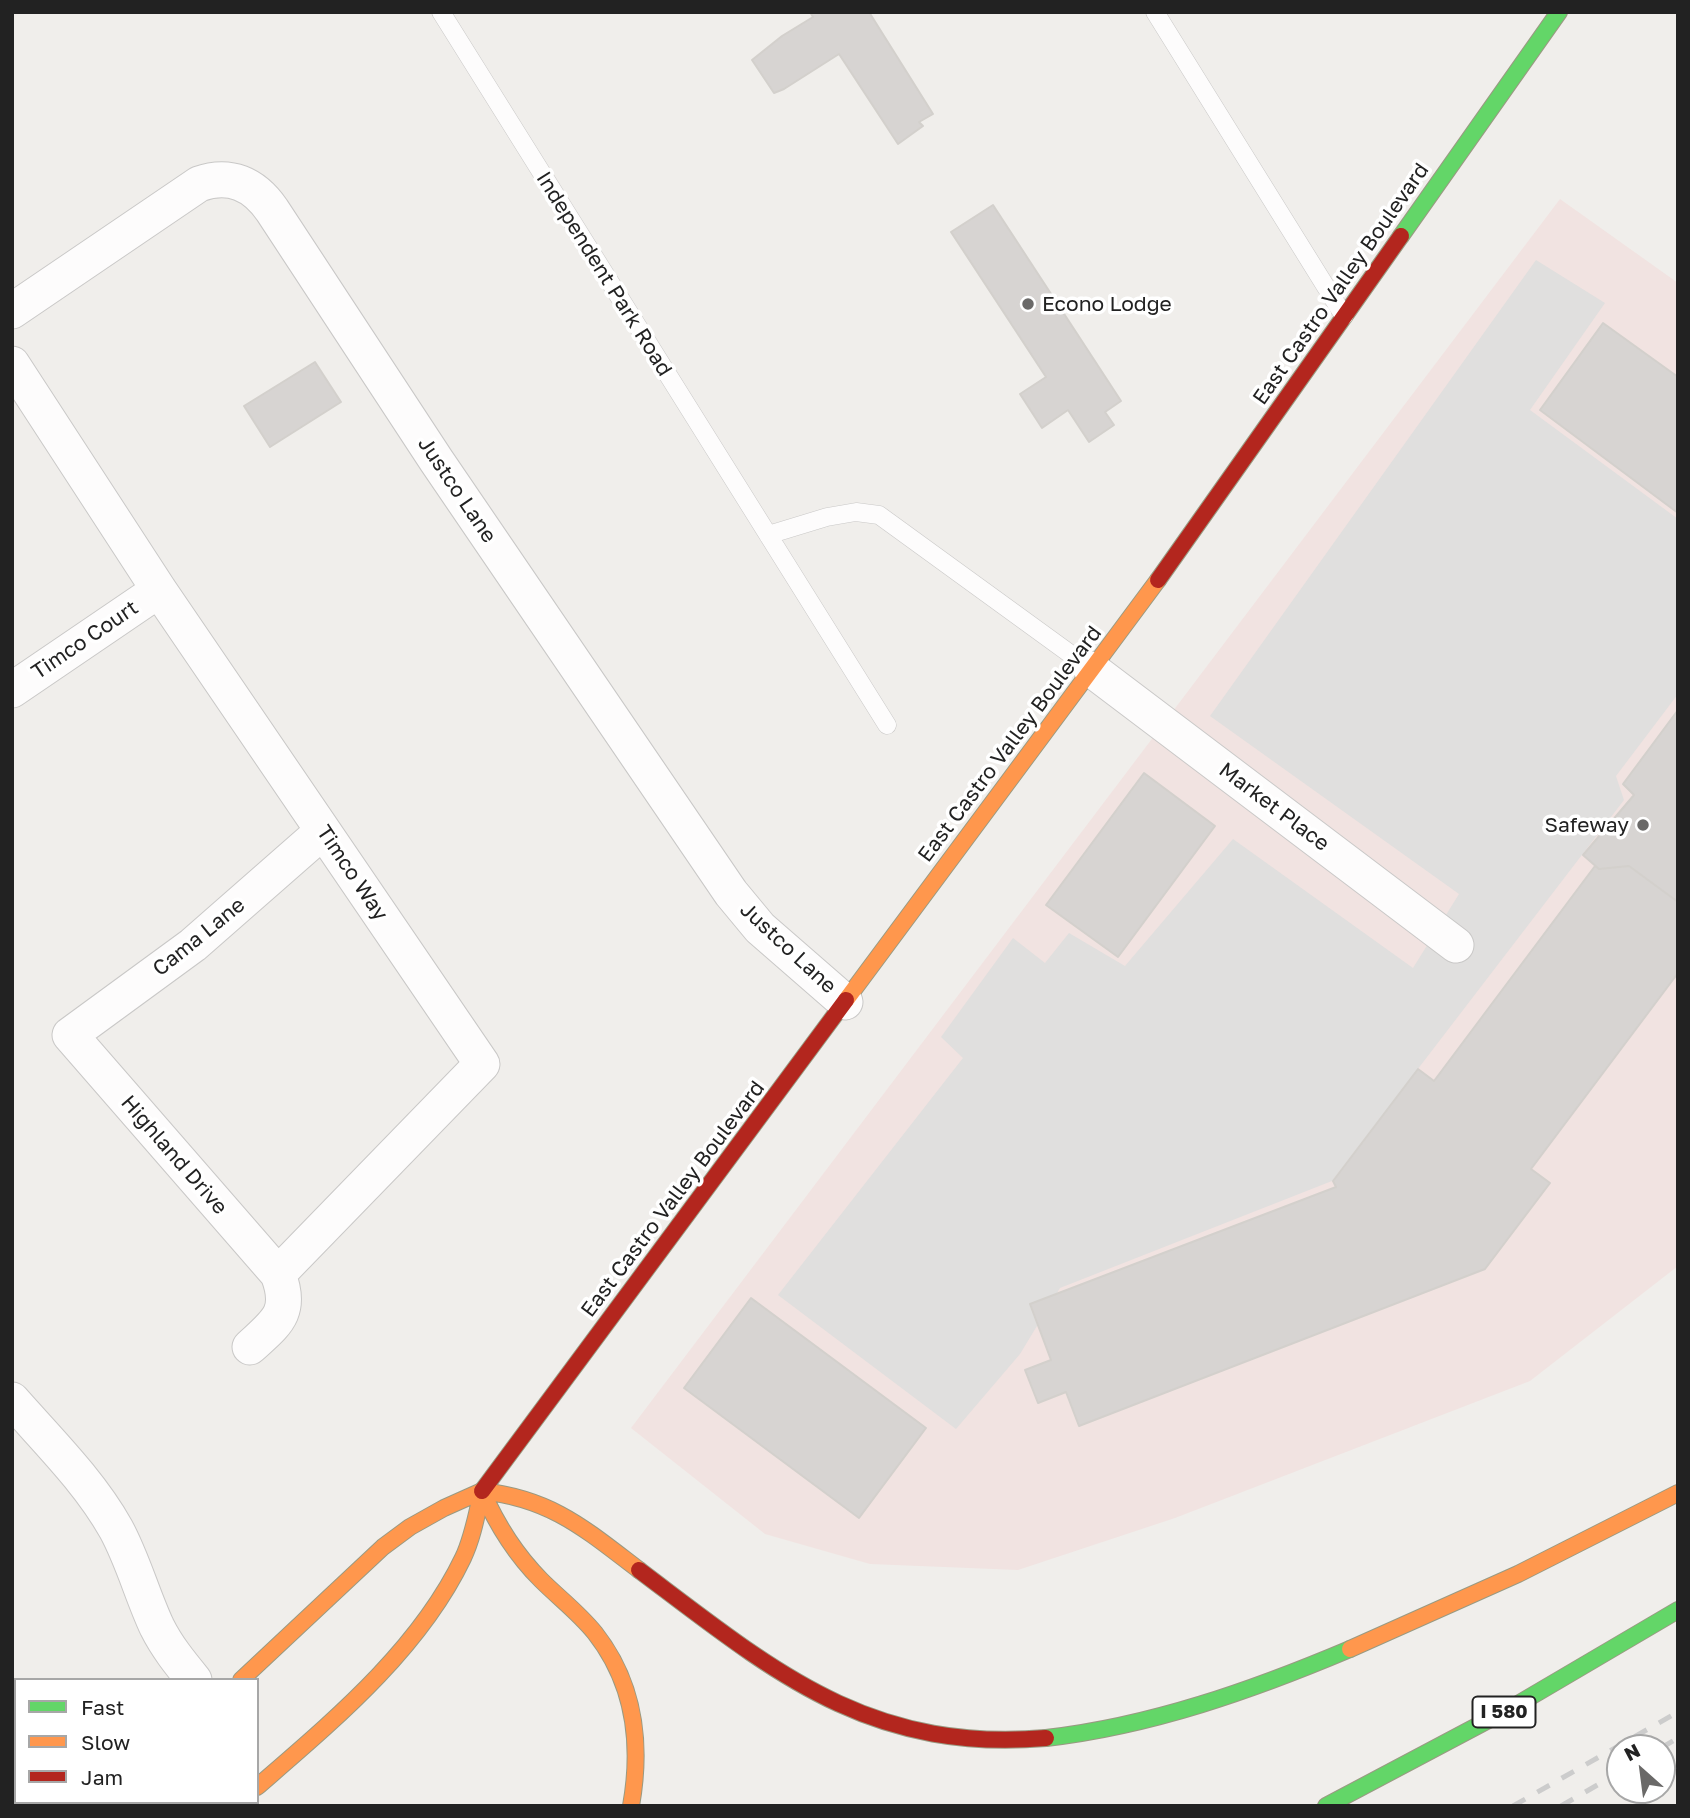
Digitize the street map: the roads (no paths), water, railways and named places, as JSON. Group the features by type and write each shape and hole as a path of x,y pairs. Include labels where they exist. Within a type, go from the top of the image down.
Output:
{"main road":[{"name":"East Castro Valley Boulevard","path":"259,1785 366,1685 434,1608 464,1556 482,1491 1157,581 1559,12"},
{"name":"East Castro Valley Boulevard","path":"243,1678 383,1546 444,1508 482,1491"},
{"path":"631,1806 637,1740 632,1707 622,1676 595,1633 540,1580 506,1539 492,1516 482,1491 508,1493 532,1499 578,1522 742,1648 810,1692 856,1712 904,1727 946,1736 997,1739 1029,1739 1102,1728 1195,1706 1278,1680 1367,1643 1527,1570 1678,1493"},
{"name":"I 580","path":"1326,1806 1503,1713 1678,1610"}],"street":[{"name":"Justco Lane","path":"12,311 199,184 233,180 256,190 731,893 760,928 845,1002"},
{"name":"Timco Way","path":"12,364 159,590 482,1064 278,1275"},
{"name":"Timco Court","path":"12,690 159,590"},
{"name":"Market Place","path":"1091,670 1456,945"},
{"name":"Cama Lane","path":"70,1035 192,945 323,831"},
{"name":"Highland Drive","path":"70,1035 278,1275"},
{"path":"250,1347 282,1315 284,1297 278,1275"},
{"path":"12,1400 105,1511 124,1545 167,1646 192,1678"}],"lane":[{"name":"Independent Park Road","path":"441,12 887,725"},
{"path":"1155,12 1344,316"},
{"path":"768,535 856,512 879,515 1091,670"}],"railway":[{"path":"1513,1806 1678,1712"},
{"path":"1561,1806 1606,1780"}],"place":[{"name":"Econo Lodge","path":"1028,304"},
{"name":"Safeway","path":"1643,825"}]}
